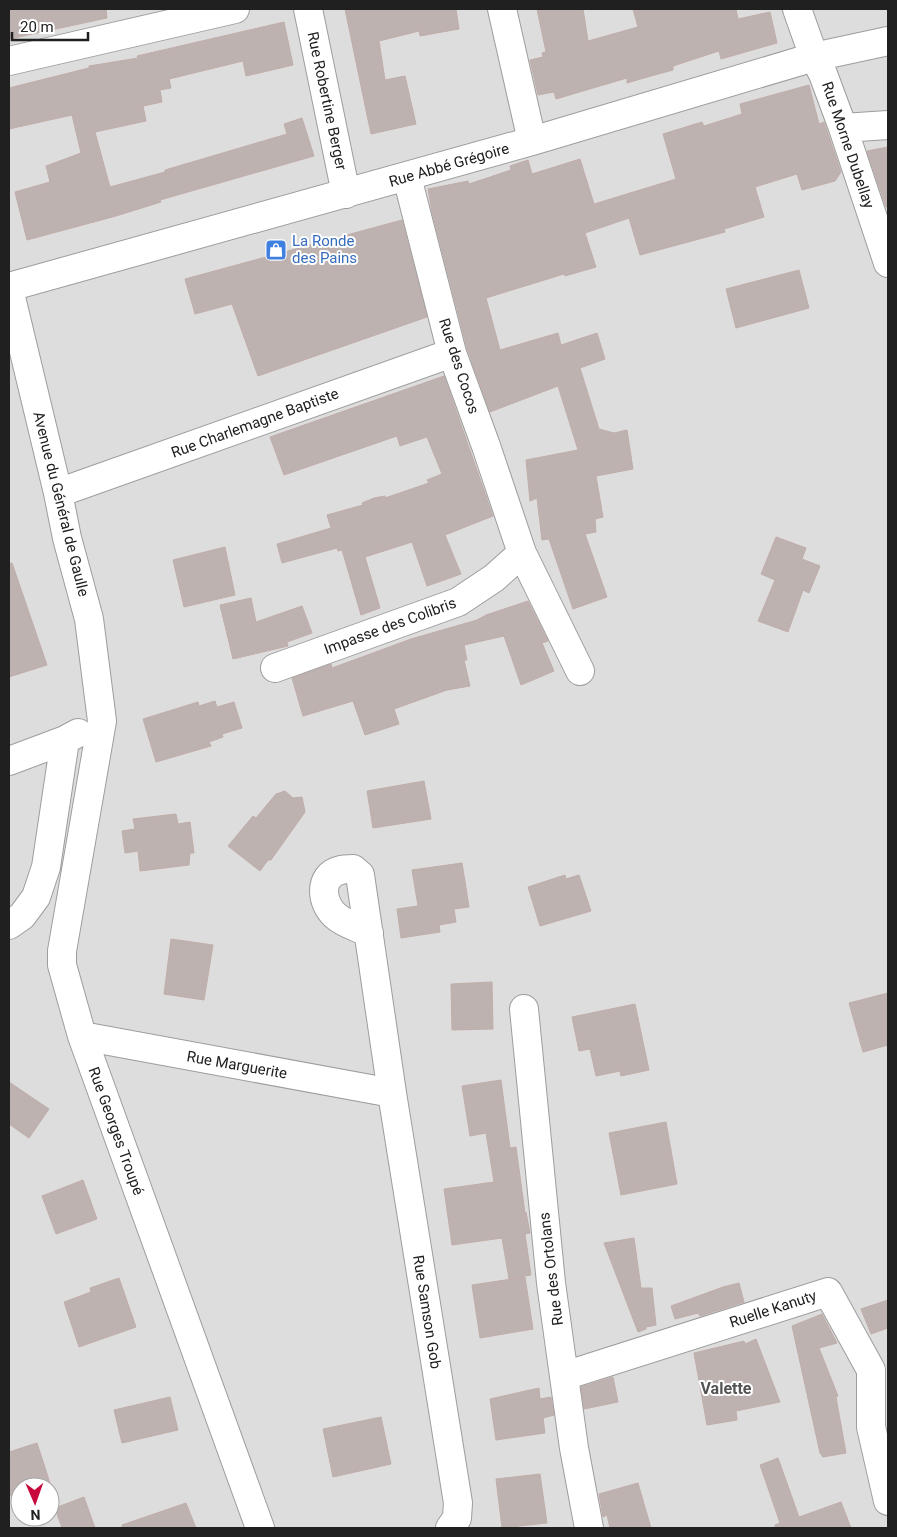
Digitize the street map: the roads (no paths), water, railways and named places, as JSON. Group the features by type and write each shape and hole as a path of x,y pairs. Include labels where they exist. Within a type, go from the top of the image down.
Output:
{"street":[{"path":"9,61 235,9"},
{"name":"Rue Robertine Berger","path":"308,9 346,194"},
{"path":"502,9 532,141"},
{"name":"Rue Morne Dubellay","path":"797,9 843,128 888,262"},
{"name":"Rue Abbé Grégoire","path":"9,288 407,177 814,57 888,41"},
{"path":"843,128 888,125"},
{"name":"Rue des Cocos","path":"407,177 452,353 522,553 580,671"},
{"name":"Avenue du Général de Gaulle","path":"9,288 89,619 102,721"},
{"name":"Rue Charlemagne Baptiste","path":"58,493 452,353"},
{"name":"Impasse des Colibris","path":"275,668 458,602 494,578 522,553"},
{"path":"9,761 65,740 102,721"},
{"name":"Rue Georges Troupé","path":"102,721 62,951 62,965 82,1036 260,1528"},
{"path":"9,925 22,916 36,897 46,867 65,740"},
{"name":"Rue Samson Gob","path":"369,933 392,1093 458,1502 457,1518 450,1528"},
{"name":"Rue des Ortolans","path":"524,1009 551,1283 574,1448 589,1528"},
{"name":"Rue Marguerite","path":"82,1036 392,1093"},
{"name":"Ruelle Kanuty","path":"564,1376 828,1292 871,1370 871,1427 888,1501"}],"place":[{"name":"La Ronde des Pains","path":"276,250"}],"district":[{"name":"Valette","path":"726,1388"}]}
